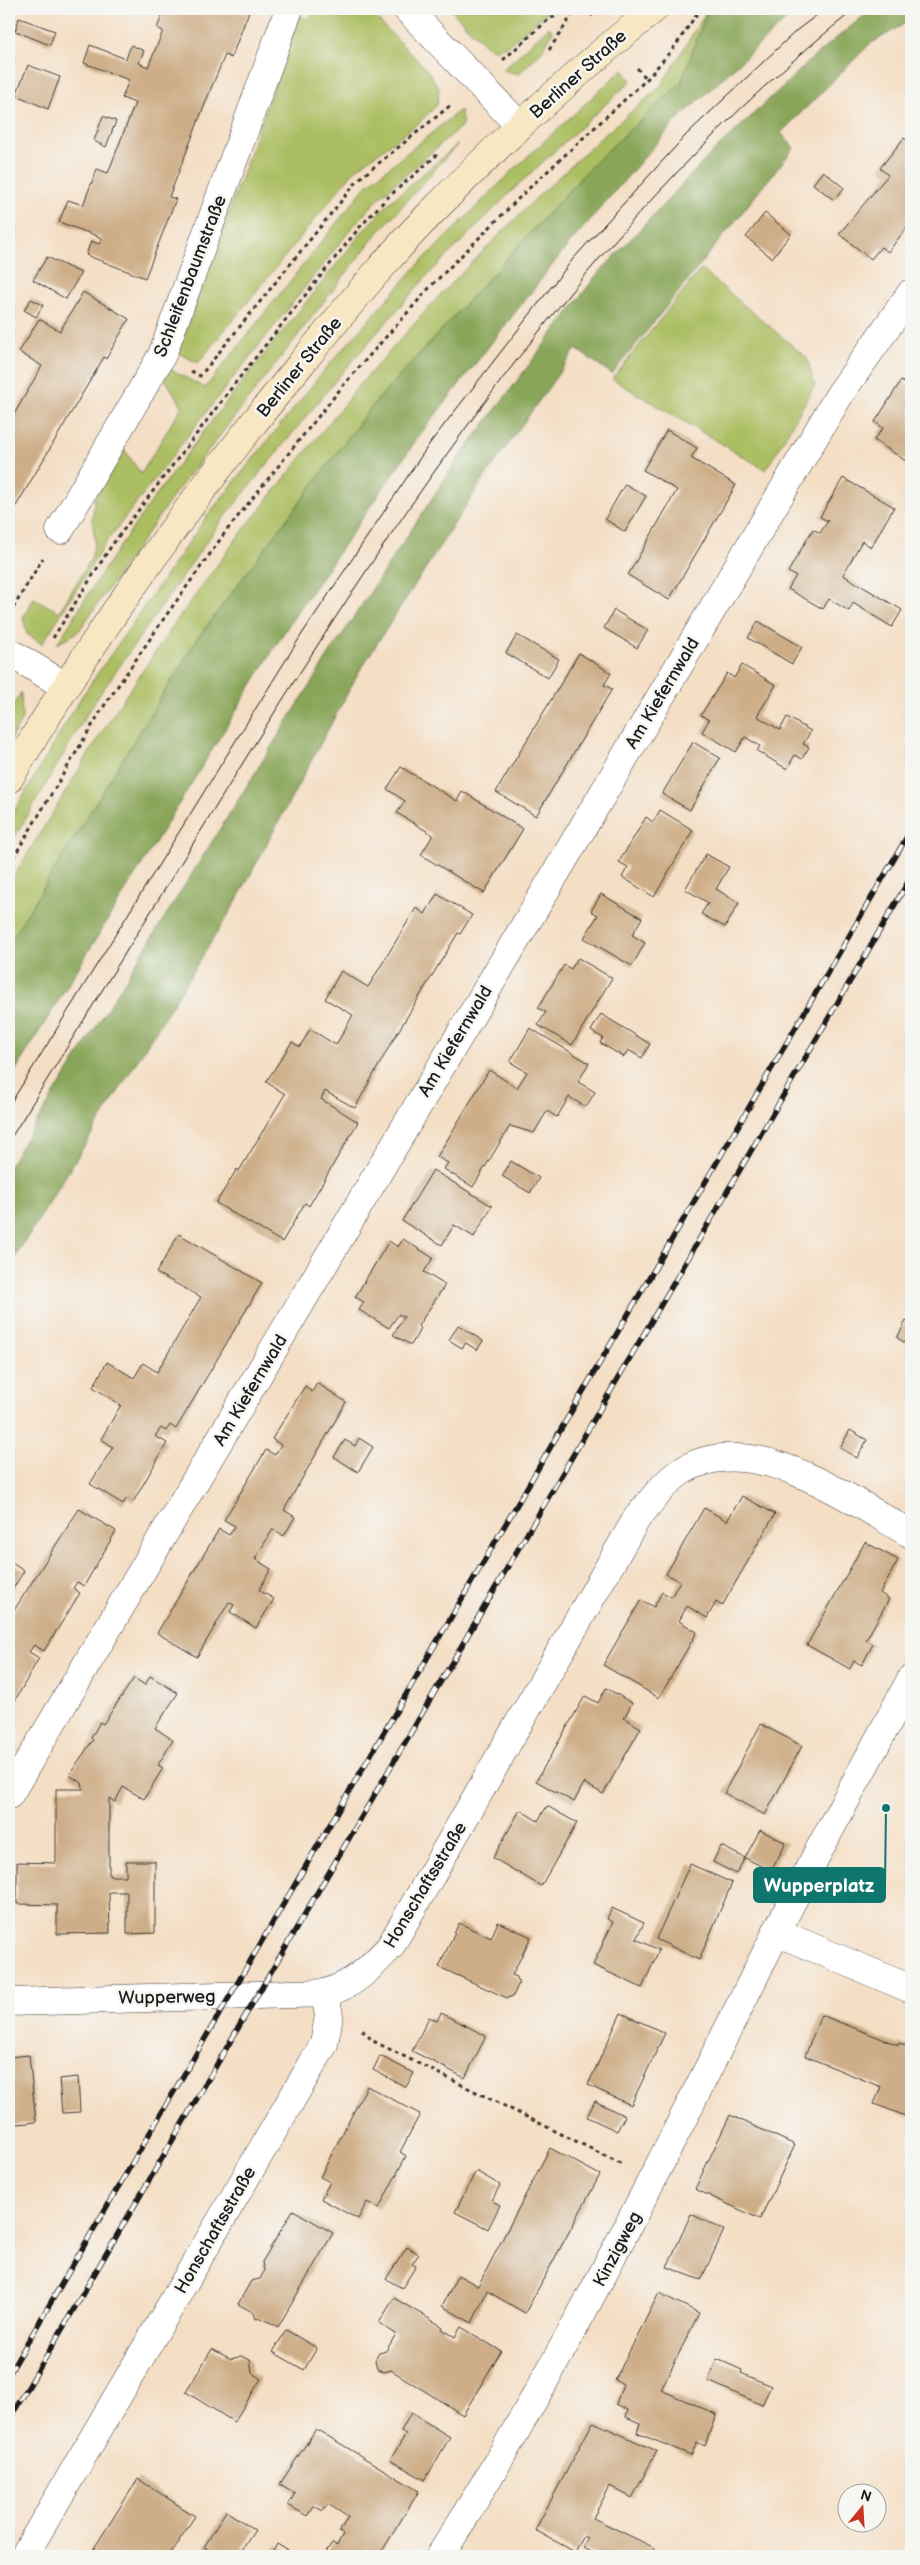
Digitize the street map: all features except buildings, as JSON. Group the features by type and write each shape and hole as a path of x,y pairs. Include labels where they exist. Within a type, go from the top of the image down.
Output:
{"main road":[{"name":"Berliner Straße","path":"9,779 65,686 175,526 276,394 370,281 428,216 520,126 654,9"}],"street":[{"name":"Schleifenbaumstraße","path":"60,530 162,355 288,9"},
{"path":"407,9 520,126"},
{"name":"Am Kiefernwald","path":"9,1794 840,394 911,293"},
{"path":"9,652 65,686"},
{"name":"Honschaftsstraße","path":"24,2556 324,2044 329,2016 325,1992 340,1989 366,1974 390,1947 638,1518 657,1494 679,1473 708,1460 745,1458 782,1466 816,1481 911,1534"},
{"name":"Kinzigweg","path":"440,2556 565,2348 654,2180 776,1932 911,1679"},
{"path":"776,1932 911,1989"},
{"name":"Wupperweg","path":"9,2002 325,1992"}],"path":[{"path":"162,355 200,376 360,179 548,20 569,9"},
{"path":"9,866 102,709 165,617 227,530 334,397 432,285 526,192 647,79 676,45 700,9"},
{"path":"9,615 60,530"},
{"path":"325,1992 373,2041 654,2180"}],"green space":[{"path":"316,9 367,9 430,73 439,89 437,105 420,122 355,170 198,363 178,353 299,16 309,19"},
{"path":"450,9 551,9 507,46 497,50 486,46"},
{"path":"708,9 798,9 675,122 564,250 419,436 288,626 9,1081 9,943 197,639 372,406 595,162 681,83"},
{"path":"872,9 911,9 911,20 870,44 781,133 794,148 612,374 576,349 480,484 360,670 233,907 9,1267 9,1166 330,653 456,462 595,277 709,156 817,54"},
{"path":"707,10 681,83 595,162 372,406 197,639 9,943 9,884 112,716 175,623 237,538 356,389 441,294 534,200 595,143 661,86"},
{"path":"549,27 553,31 542,51 519,74 502,70"},
{"path":"623,69 631,81 520,183 426,277 339,376 219,524 93,704 9,847 9,820 82,696 207,516 327,367 416,267 512,171"},
{"path":"460,110 463,125 381,196 355,224 200,420 107,541 42,644 27,634 23,618 34,598 59,612 91,559 95,540 92,519 95,497 124,449 141,474 182,406 165,379 170,369 205,388 366,186"},
{"path":"458,144 375,236 176,492 78,632 57,644 110,561 176,468 363,231 389,203"},
{"path":"701,269 807,358 815,385 766,470 612,379"},
{"path":"21,692 22,719 9,742 9,713"}],"tram line":[{"path":"9,1106 302,634 430,443 573,259 687,134 797,30 825,9"},
{"path":"9,1141 313,651 449,452 521,355 597,261 677,172 763,88 855,9"}],"railway":[{"path":"9,2374 911,830"},
{"path":"9,2420 911,877"}],"place":[{"name":"Wupperplatz","path":"886,1808"}]}
